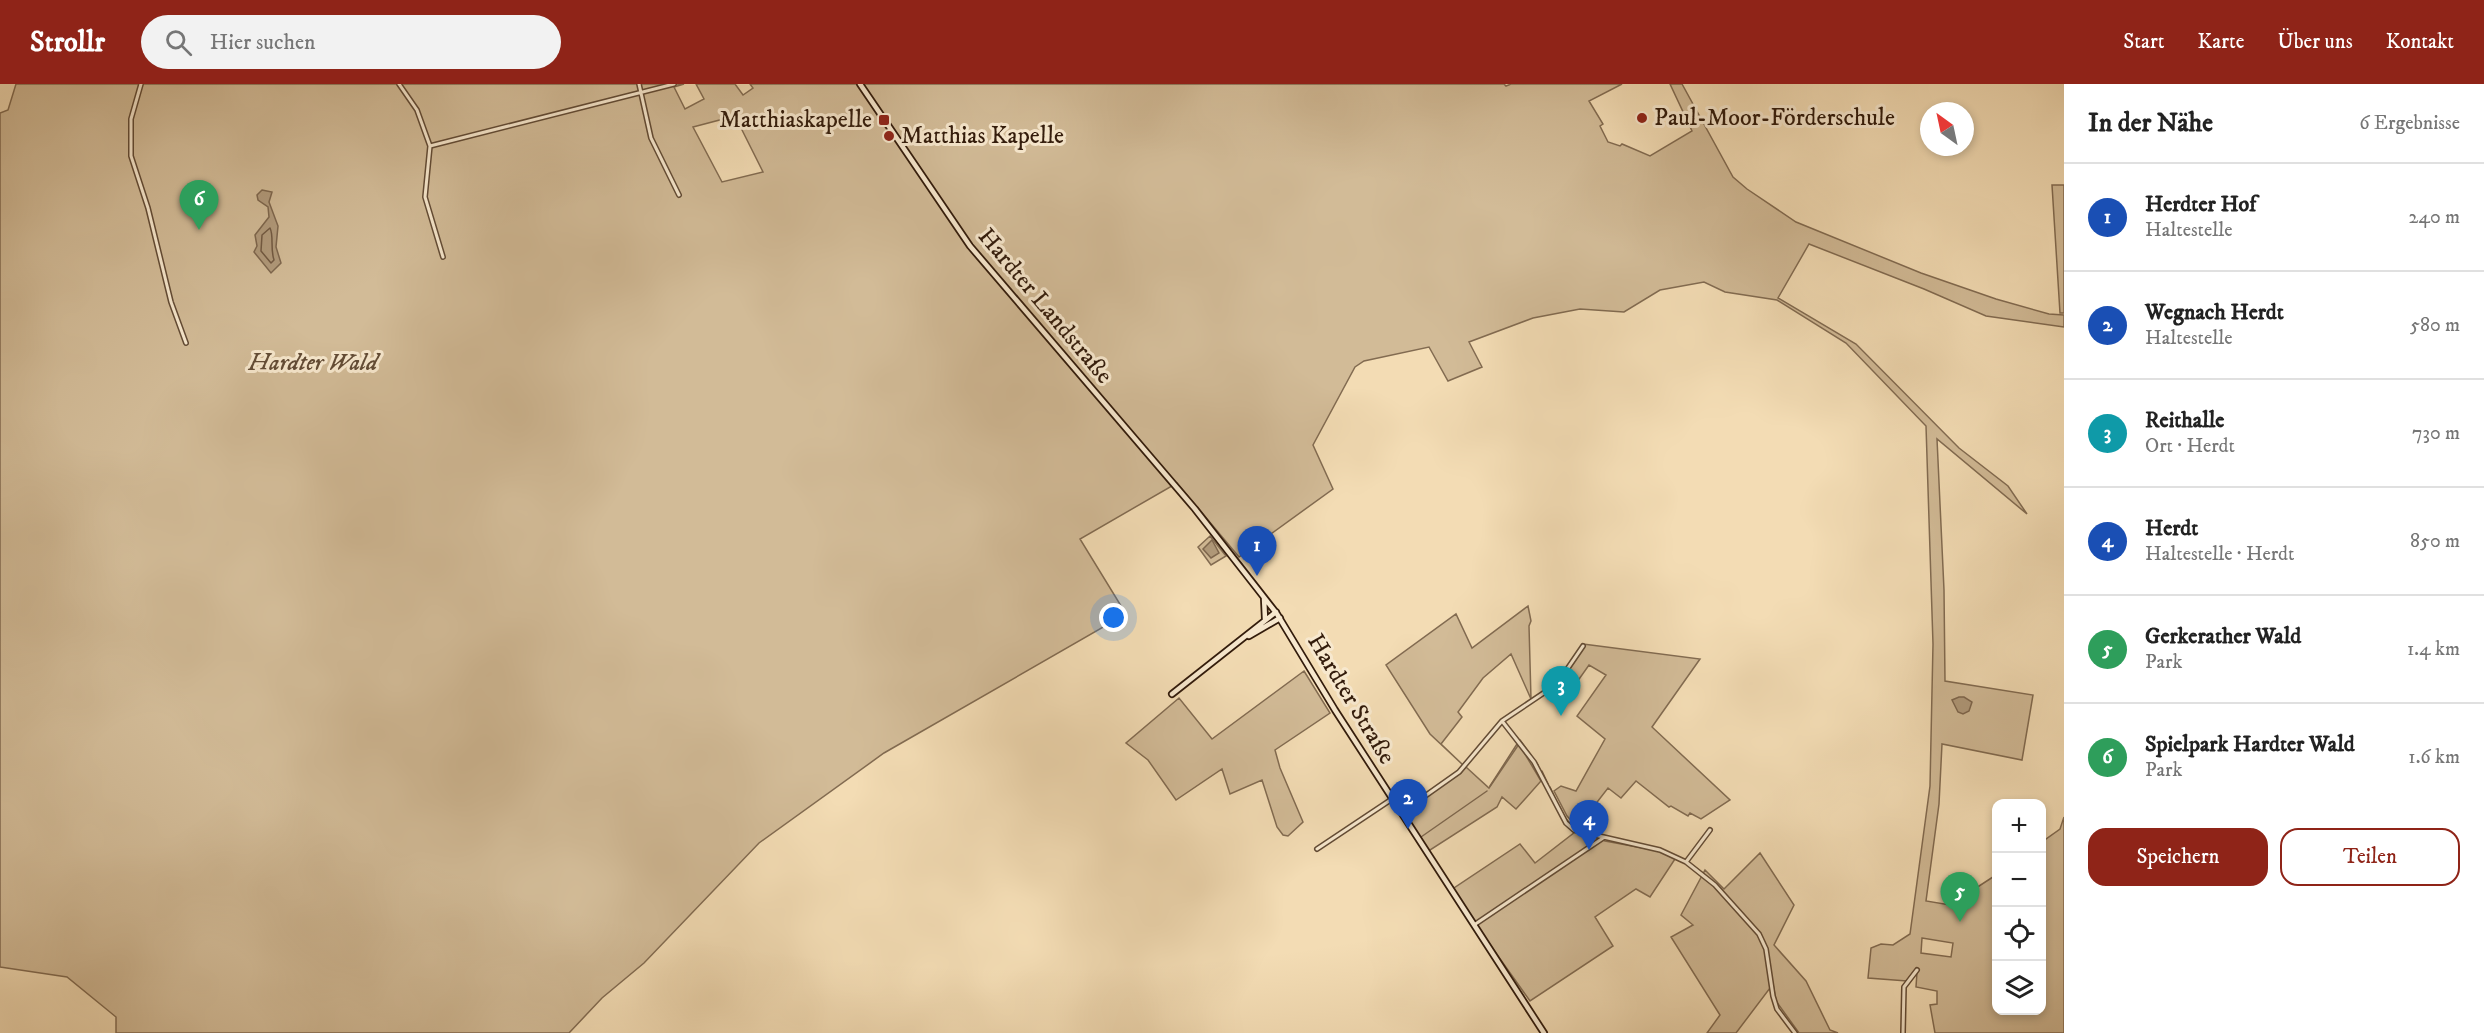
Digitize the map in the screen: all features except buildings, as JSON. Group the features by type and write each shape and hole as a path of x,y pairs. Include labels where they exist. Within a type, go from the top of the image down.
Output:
{"main road":[{"name":"Hardter Landstraße","path":"860,84 970,246 1219,538"},
{"name":"Hardter Straße","path":"1219,538 1280,618 1335,710 1544,1033"},
{"path":"1264,595 1265,619"},
{"path":"1172,694 1276,612"},
{"path":"1242,640 1280,618"}],"street":[{"path":"141,84 131,119 131,156 151,218 171,302 186,343"},
{"path":"399,84 417,110 430,146 425,197 443,257"},
{"path":"639,84 651,138 679,195"},
{"path":"430,146 674,84"},
{"path":"1401,813 1460,772 1502,721 1557,684 1584,646"},
{"path":"1502,721 1534,762 1566,824 1575,830 1603,838 1660,850 1686,862 1715,885 1759,934 1766,949 1777,1009 1795,1033"},
{"path":"1317,849 1392,799"},
{"path":"1686,862 1710,831"},
{"path":"1474,925 1603,838"},
{"path":"1903,1033 1904,987 1917,970"}],"green space":[{"name":"Hardter Wald","path":"16,84 684,84 674,87 685,109 704,99 696,84 735,84 743,95 753,88 750,84 1504,84 1506,86 1511,84 1622,84 1589,101 1603,124 1600,126 1608,142 1620,146 1622,144 1650,156 1692,131 1670,84 1682,84 1733,177 1796,222 1921,273 1996,299 2049,314 2064,315 2064,327 1986,316 1809,244 1778,298 1856,344 1959,448 2008,486 2027,514 1937,439 1944,590 1945,681 2033,695 2022,760 1942,744 1939,804 1926,901 1950,905 1992,878 1992,1015 2046,1015 2046,839 2060,829 2064,817 2064,1033 1935,1033 1930,1005 1937,1004 1937,991 1916,987 1917,972 1907,981 1868,978 1871,948 1881,944 1893,945 1910,934 1930,786 1933,644 1926,426 1846,343 1777,300 1725,292 1704,282 1660,290 1624,312 1580,309 1533,318 1469,342 1482,367 1448,381 1429,347 1364,361 1355,367 1313,445 1333,489 1239,557 1177,483 1080,539 1126,614 884,753 759,843 644,963 602,998 569,1033 116,1033 116,1017 67,977 0,967 0,113 8,110","holes":["735,116 763,172 722,182 693,127","1922,938 1953,943 1951,957 1921,953"]},
{"path":"2052,185 2064,185 2064,313 2060,313"},
{"path":"1210,536 1226,556 1211,565 1198,547"},
{"path":"1528,606 1531,621 1529,626 1531,699 1511,654 1483,678 1458,712 1462,717 1441,744 1463,765 1430,734 1386,665 1456,614 1472,648"},
{"path":"1583,644 1700,659 1652,727 1730,800 1701,819 1669,807 1636,781 1621,798 1608,788 1577,828 1605,841 1659,851 1675,859 1650,897 1636,889 1595,917 1613,946 1530,1001 1451,890 1520,844 1535,863 1575,832 1577,827 1567,816 1554,791 1561,786 1576,791 1605,739 1577,716 1606,675 1589,665 1565,699 1561,685 1556,683"},
{"path":"1304,671 1330,713 1275,750 1280,768 1303,822 1288,836 1283,835 1277,827 1262,780 1230,794 1222,769 1176,800 1148,760 1126,743 1179,698 1212,739"},
{"path":"1519,744 1541,781 1516,809 1502,797 1497,807 1427,852 1401,813 1461,773 1466,767 1489,788"},
{"path":"1760,853 1794,905 1774,945 1806,981 1830,1030 1838,1033 1799,1033 1776,1001 1773,984 1736,1033 1707,1033 1720,1015 1671,937 1693,925 1681,915 1705,870 1724,889"}],"water":[{"path":"262,190 272,192 269,202 278,226 276,247 281,263 271,273 254,252 257,246 255,235 269,217 268,207 258,200 257,195"},
{"path":"1212,540 1219,553 1211,558 1203,549"},
{"path":"1959,697 1972,702 1969,711 1963,714 1958,712 1952,700"}],"waterway":[{"path":"1520,740 1528,751"},
{"path":"1490,786 1517,744"},
{"path":"1529,752 1533,759"},
{"path":"1542,771 1548,784"},
{"path":"1550,787 1557,803"},
{"path":"1421,837 1487,791"},
{"path":"1565,818 1574,827"},
{"path":"1580,830 1584,831"},
{"path":"1690,863 1704,874"}],"place":[{"name":"Paul-Moor-Förderschule","path":"1642,118"},
{"name":"Matthiaskapelle","path":"884,120"},
{"name":"Matthias Kapelle","path":"889,136"},
{"name":"Spielpark Hardter Wald","path":"199,230"},
{"name":"Herdter Hof","path":"1257,576"},
{"name":"Reithalle","path":"1561,716"},
{"name":"Wegnach Herdt","path":"1408,829"},
{"name":"Herdt","path":"1589,850"},
{"name":"Gerkerather Wald","path":"1960,922"}]}
